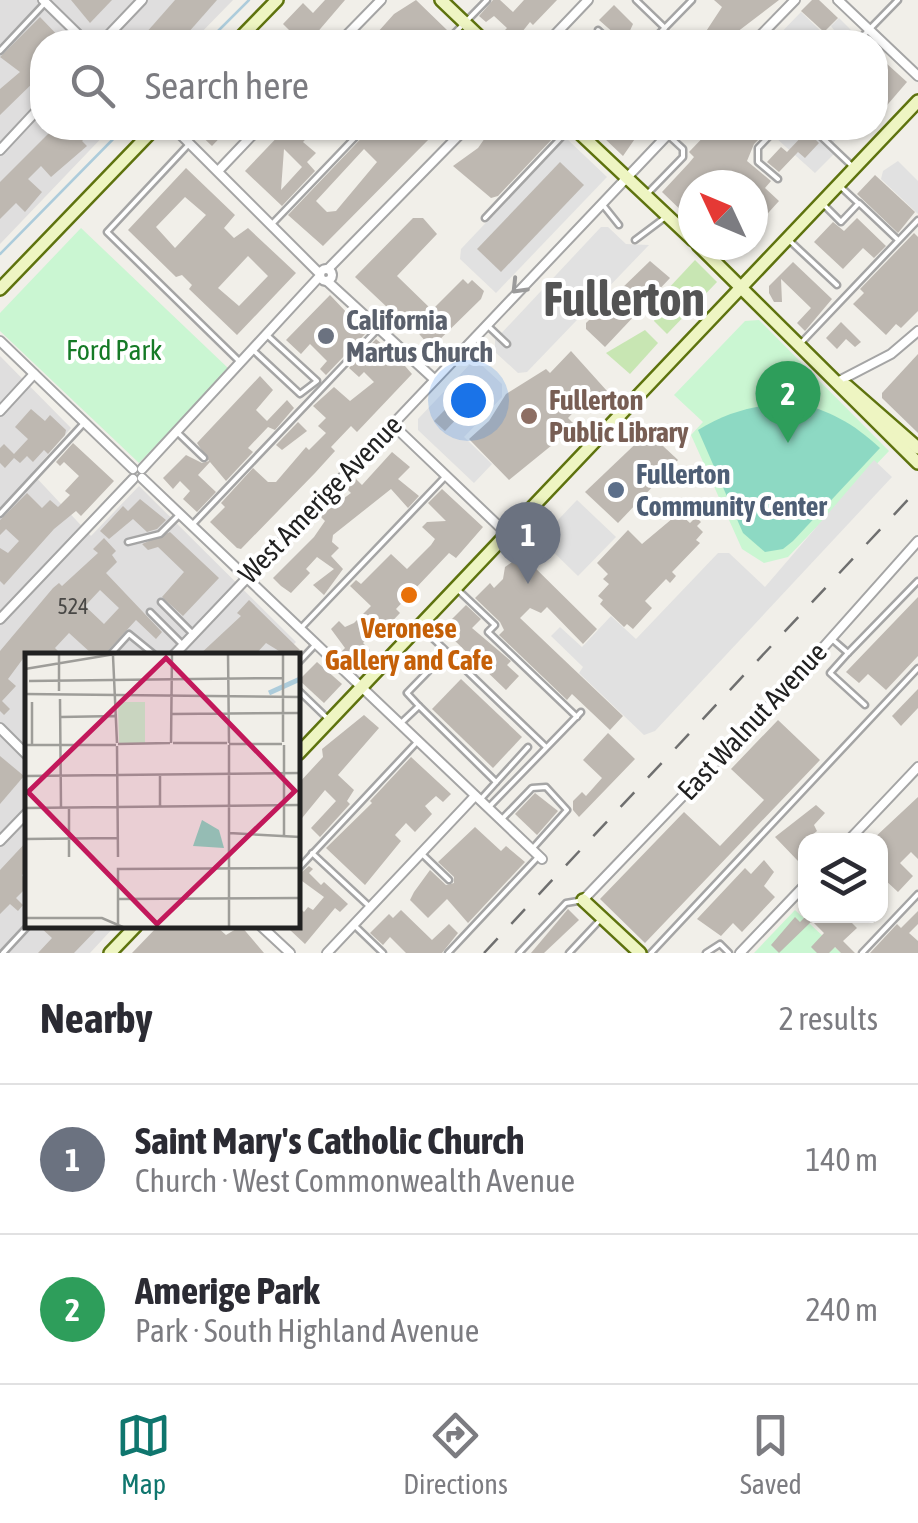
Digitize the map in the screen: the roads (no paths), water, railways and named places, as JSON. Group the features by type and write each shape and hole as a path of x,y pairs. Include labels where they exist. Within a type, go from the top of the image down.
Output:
{"main road":[{"path":"248,30 277,0"},
{"path":"441,0 472,30"},
{"path":"888,133 918,102"},
{"path":"0,289 143,140"},
{"path":"585,140 678,226"},
{"path":"300,752 881,140"},
{"path":"715,260 839,380 918,448"},
{"path":"839,380 857,404 918,463"},
{"path":"583,900 640,953"},
{"path":"110,953 134,928"}],"street":[{"path":"113,30 142,0"},
{"path":"352,30 381,0"},
{"path":"559,30 588,0"},
{"path":"766,30 795,0"},
{"path":"838,0 870,30"},
{"path":"45,1 74,30"},
{"path":"888,47 918,76"},
{"path":"0,150 30,118"},
{"path":"187,140 434,379"},
{"path":"218,170 247,140"},
{"path":"0,619 455,140"},
{"name":"West Amerige Avenue","path":"176,653 662,140"},
{"path":"839,380 891,354 918,330"},
{"path":"0,341 538,855"},
{"path":"0,411 34,374"},
{"path":"392,424 506,533"},
{"name":"East Walnut Avenue","path":"583,900 918,540"},
{"path":"0,728 25,753"},
{"path":"855,833 918,767"},
{"path":"327,953 478,798"},
{"path":"0,841 25,815"},
{"path":"740,953 798,892"},
{"path":"264,928 290,953"}],"lane":[{"path":"458,30 486,0"},
{"path":"636,0 665,28 692,0"},
{"path":"676,0 684,8"},
{"path":"870,30 898,0"},
{"path":"0,50 45,1"},
{"path":"273,223 353,140"},
{"path":"485,218 560,140"},
{"path":"646,196 682,158 676,140"},
{"path":"766,140 758,148 758,162 778,179"},
{"path":"825,140 854,168"},
{"path":"190,143 108,234 241,363"},
{"path":"839,185 899,241"},
{"path":"601,203 619,225"},
{"path":"821,203 841,222 859,203"},
{"path":"635,240 667,216"},
{"path":"802,343 918,220"},
{"path":"788,239 837,285"},
{"path":"486,324 507,344"},
{"path":"192,525 380,326"},
{"path":"254,352 300,394 318,381 268,336"},
{"path":"0,514 85,422"},
{"path":"177,432 204,458"},
{"path":"300,629 446,476"},
{"path":"128,542 160,534 180,514"},
{"path":"865,705 830,673 918,581"},
{"path":"456,587 495,624 488,632 579,714 488,808"},
{"path":"161,602 193,634"},
{"path":"150,612 183,645"},
{"path":"419,625 546,748"},
{"path":"112,653 128,634 152,653"},
{"path":"830,637 848,653"},
{"path":"300,661 316,644"},
{"path":"446,652 406,693 496,782"},
{"path":"651,953 918,668"},
{"path":"300,692 330,720"},
{"path":"400,724 419,706"},
{"path":"300,867 418,741"},
{"path":"478,798 528,747"},
{"path":"448,953 538,855 567,810 540,784 501,820"},
{"path":"312,853 370,907"},
{"path":"421,853 449,880"},
{"path":"862,953 918,894"},
{"path":"519,953 566,904 583,900"},
{"path":"569,953 602,918"},
{"path":"353,925 383,953"},
{"path":"3,953 26,928"},
{"path":"706,953 720,944 730,953"}],"waterway":[{"path":"219,30 249,0"},
{"path":"0,254 112,140"}],"railway":[{"path":"484,953 918,489"}],"place":[{"name":"California Martus Church","path":"326,336"},
{"name":"Fullerton Public Library","path":"529,416"},
{"name":"Amerige Park","path":"788,443"},
{"name":"Fullerton Community Center","path":"616,490"},
{"name":"Saint Mary's Catholic Church","path":"528,584"},
{"name":"Veronese Gallery and Cafe","path":"409,595"}],"district":[{"name":"Fullerton","path":"624,299"}],"park label":[{"name":"Ford Park","path":"114,350"}]}
